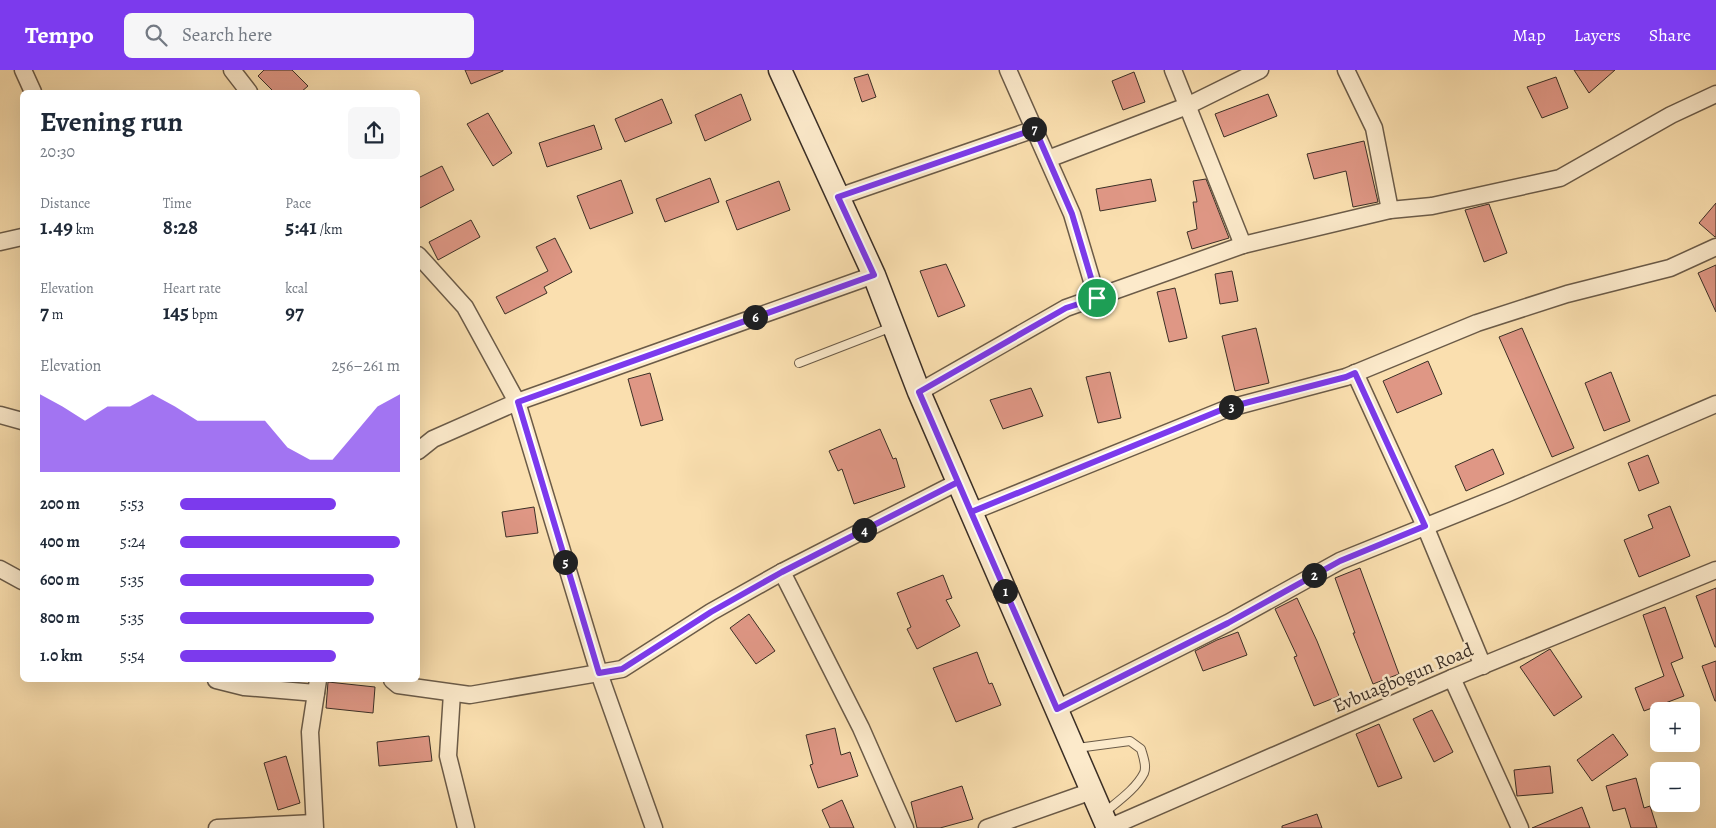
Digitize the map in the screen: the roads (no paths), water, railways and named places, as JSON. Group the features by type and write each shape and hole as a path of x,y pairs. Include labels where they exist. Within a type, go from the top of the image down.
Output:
{"main road":[{"path":"780,70 874,275 919,392 1106,823"}],"street":[{"path":"23,70 33,90"},
{"path":"232,70 247,90"},
{"path":"1008,70 1072,214 1097,298"},
{"path":"1172,70 1243,245"},
{"path":"1048,159 1187,106 1260,70"},
{"path":"1346,70 1374,128 1390,210"},
{"path":"919,392 1066,308 1243,245 1390,210 1432,206 1560,178 1671,116 1716,94"},
{"path":"838,197 1035,129"},
{"path":"0,242 20,237"},
{"path":"971,512 1226,408 1346,377 1477,324 1567,294 1670,268 1716,247"},
{"path":"420,257 465,306 518,402 599,673 654,828"},
{"path":"420,449 433,439 518,402 874,275"},
{"path":"1355,373 1425,526 1483,666"},
{"path":"1057,709 1228,623 1340,561 1716,404"},
{"path":"0,415 20,420"},
{"path":"394,682 398,685 470,695 622,669 711,612 782,572 958,482"},
{"path":"0,569 20,580"},
{"name":"Evbuagbogun Road","path":"1106,823 1716,570"},
{"path":"782,572 861,728 905,828"},
{"path":"1452,678 1520,828"},
{"path":"217,828 314,825 310,732 317,686 244,687 224,682"},
{"path":"452,693 448,756 466,828"},
{"path":"987,828 1092,791"}],"lane":[{"path":"799,363 894,326"},
{"path":"1074,749 1130,741 1142,750 1145,764 1144,772 1106,823"}]}
